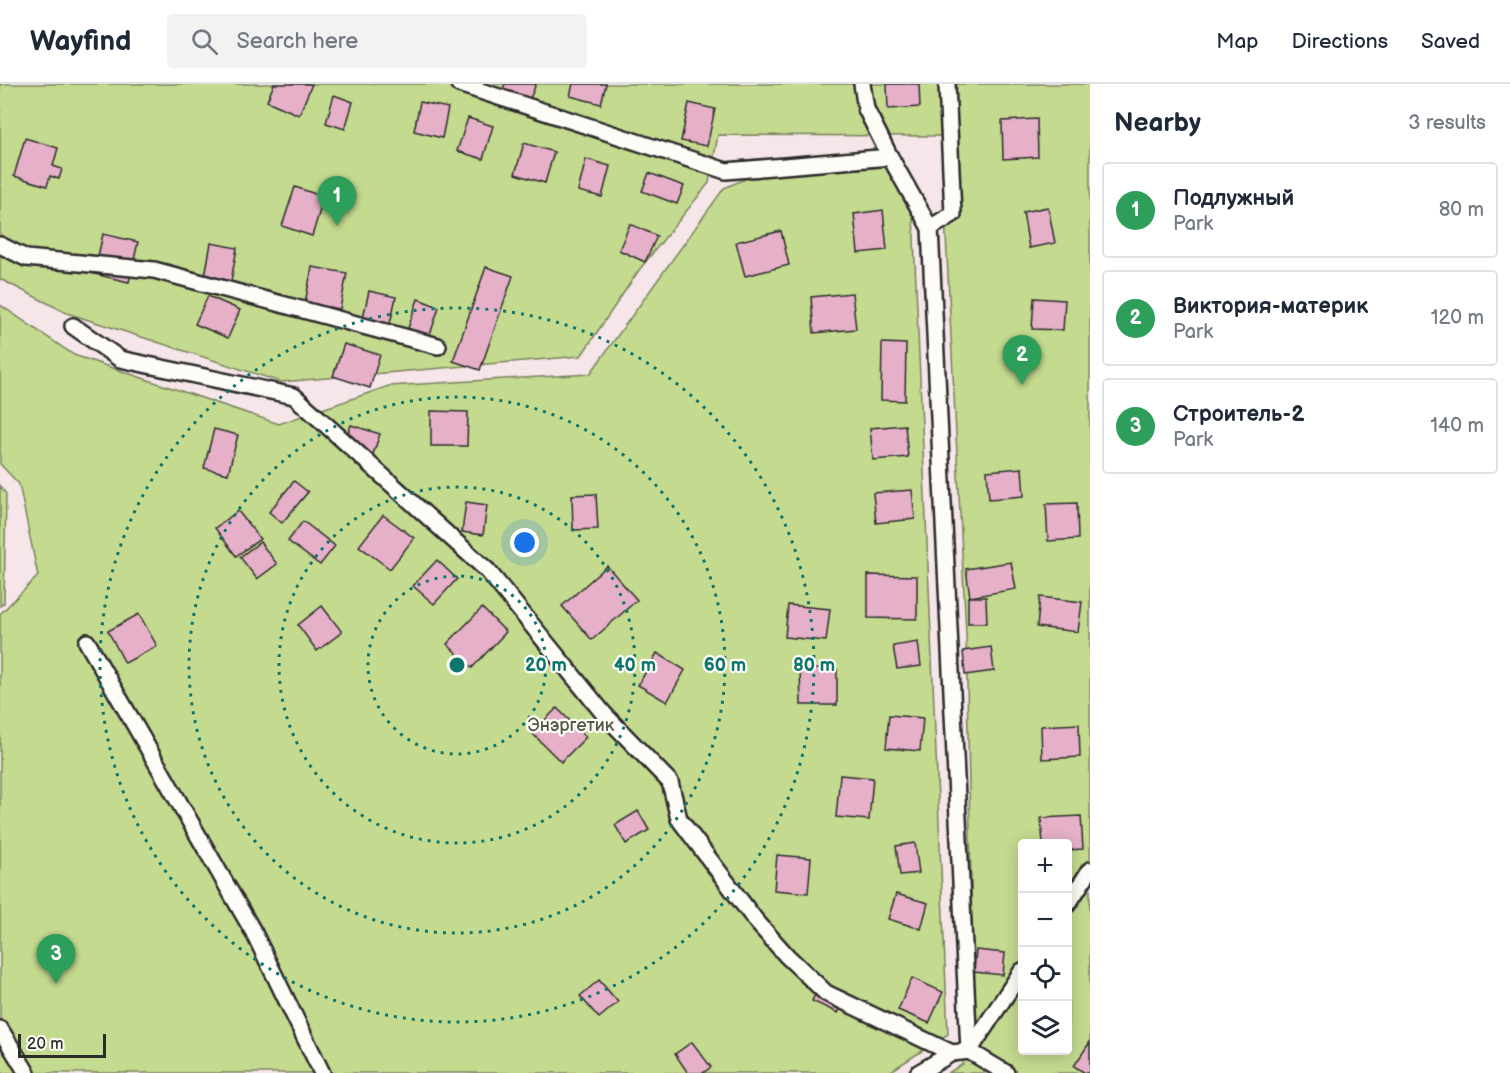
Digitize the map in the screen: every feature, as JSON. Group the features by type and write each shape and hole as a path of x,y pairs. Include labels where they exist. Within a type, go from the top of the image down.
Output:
{"lane":[{"path":"459,84 726,171 890,158"},
{"path":"862,84 866,109 890,158 930,228 969,1051"},
{"path":"930,228 953,214 947,84"},
{"path":"0,245 26,258 154,270 438,346"},
{"path":"73,326 120,359 294,396 488,571 604,714 670,782 679,819 756,921 787,956 826,993 952,1053"},
{"path":"87,642 254,933 322,1073"},
{"path":"1072,898 1090,870"},
{"path":"969,1051 1018,978"},
{"path":"0,1029 27,1073"},
{"path":"918,1073 952,1053 969,1051 1006,1073"}],"green space":[{"path":"0,84 1090,84 1090,1073 948,1073 963,1064 956,1050 974,1036 966,633 941,136 718,135 709,183 639,270 581,356 281,382 67,313 0,279"},
{"name":"Энэргетик","path":"888,167 913,215 948,1034 888,1073 0,1073 0,614 38,576 19,484 0,464 0,305 74,355 279,424 389,386 590,374 724,188 754,175"},
{"path":"0,486 6,494 4,603 0,606"}],"building":[{"path":"274,84 312,84 299,115 267,101"},
{"path":"505,84 536,84 529,101 503,89"},
{"path":"573,84 606,84 601,104 570,96"},
{"path":"887,84 919,84 920,107 888,109"},
{"path":"334,95 353,102 345,129 326,123"},
{"path":"420,102 448,108 442,138 414,131"},
{"path":"689,103 715,109 707,146 681,141"},
{"path":"468,118 493,126 483,159 457,151"},
{"path":"1037,119 1038,157 1003,159 1002,121"},
{"path":"25,138 58,148 53,166 62,169 59,179 50,176 47,186 14,176"},
{"path":"524,143 554,152 545,183 515,174"},
{"path":"586,159 610,166 602,197 578,191"},
{"path":"649,173 684,186 677,204 642,191"},
{"path":"295,187 324,197 312,236 282,226"},
{"path":"1048,207 1055,243 1029,248 1023,212"},
{"path":"883,210 887,250 858,253 854,214"},
{"path":"630,224 657,236 645,262 619,250"},
{"path":"781,231 789,265 745,276 736,242"},
{"path":"103,234 138,242 129,282 94,274"},
{"path":"211,243 237,248 231,281 205,276"},
{"path":"312,267 347,273 340,309 305,303"},
{"path":"486,267 513,276 480,370 453,361"},
{"path":"369,291 396,297 389,328 362,322"},
{"path":"852,293 856,329 814,333 811,297"},
{"path":"208,296 240,310 228,338 195,324"},
{"path":"1034,298 1065,300 1063,330 1032,329"},
{"path":"418,299 439,307 429,338 407,331"},
{"path":"882,343 906,344 905,401 881,400"},
{"path":"344,344 380,355 370,388 333,376"},
{"path":"431,411 468,412 467,446 431,446"},
{"path":"351,425 380,434 371,460 342,451"},
{"path":"905,425 908,457 873,460 870,428"},
{"path":"214,429 238,435 228,474 204,468"},
{"path":"1022,468 1024,496 989,499 987,471"},
{"path":"294,481 308,492 282,523 269,512"},
{"path":"912,490 915,519 876,523 873,493"},
{"path":"596,494 598,529 573,530 572,495"},
{"path":"466,502 487,505 483,535 462,532"},
{"path":"1077,503 1078,539 1048,541 1046,504"},
{"path":"238,511 260,539 236,556 215,528"},
{"path":"383,515 414,538 390,569 359,546"},
{"path":"303,521 335,546 320,565 288,541"},
{"path":"260,542 277,564 257,579 240,557"},
{"path":"437,560 457,579 434,604 413,586"},
{"path":"1011,562 1016,589 970,597 966,569"},
{"path":"607,566 637,600 592,640 562,606"},
{"path":"868,575 917,576 917,619 868,618"},
{"path":"968,597 986,597 987,623 968,623"},
{"path":"1040,597 1082,602 1078,632 1037,627"},
{"path":"788,605 830,609 826,641 785,637"},
{"path":"322,606 342,632 317,651 298,625"},
{"path":"482,608 506,632 472,668 447,644"},
{"path":"139,614 157,646 125,663 108,631"},
{"path":"918,642 921,666 897,669 893,646"},
{"path":"991,647 994,671 965,675 963,651"},
{"path":"657,653 685,670 667,702 638,685"},
{"path":"800,669 837,669 837,705 801,705"},
{"path":"557,708 586,737 561,762 532,733"},
{"path":"889,715 923,718 920,751 886,748"},
{"path":"1079,724 1080,757 1042,759 1041,726"},
{"path":"840,775 873,778 869,820 836,817"},
{"path":"638,811 649,830 626,844 615,825"},
{"path":"1081,816 1083,849 1072,850 1072,839 1043,839 1041,818"},
{"path":"915,843 919,873 900,875 896,846"},
{"path":"777,855 811,858 808,893 774,890"},
{"path":"896,894 928,903 921,929 888,919"},
{"path":"976,950 1005,953 1003,975 974,972"},
{"path":"912,978 943,992 929,1023 898,1010"},
{"path":"599,980 618,1002 599,1018 580,996"},
{"path":"821,982 847,993 838,1013 812,1001"},
{"path":"692,1042 711,1067 703,1073 688,1073 675,1054"},
{"path":"1090,1042 1090,1073 1085,1073 1074,1066"}],"place":[{"name":"Подлужный","path":"337,226"},
{"name":"Виктория-материк","path":"1022,385"},
{"name":"Строитель-2","path":"56,984"}]}
